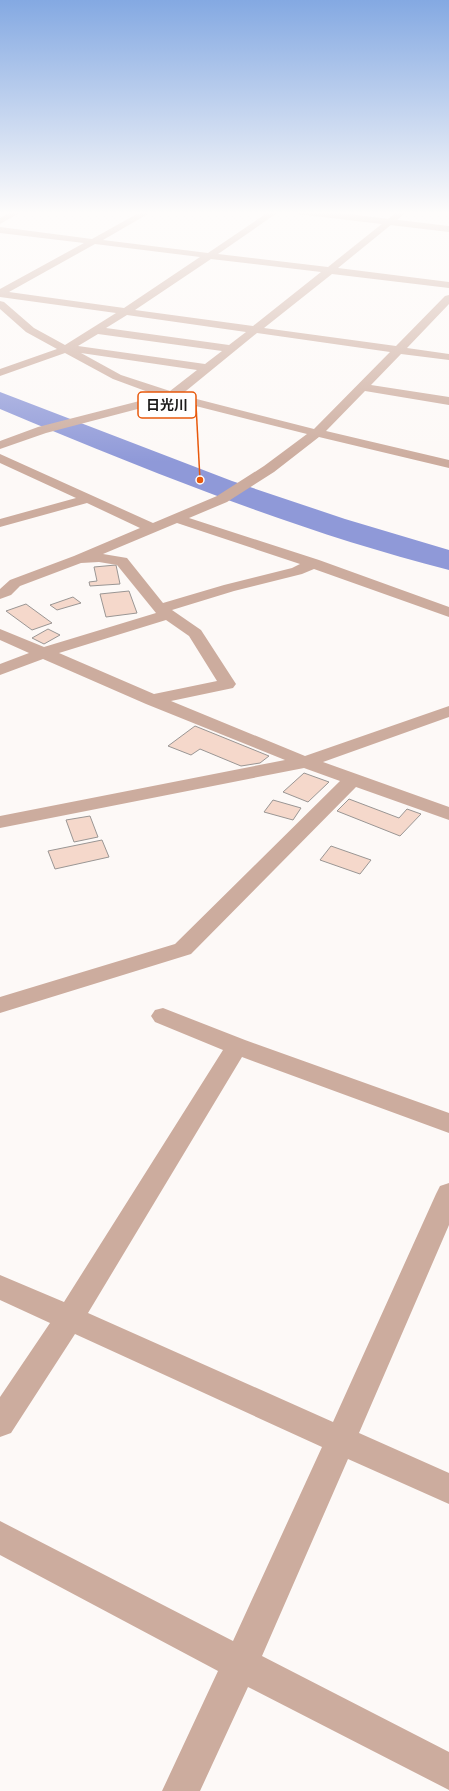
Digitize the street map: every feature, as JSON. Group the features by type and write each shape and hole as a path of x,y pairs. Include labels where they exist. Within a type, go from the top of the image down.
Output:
{"street":[{"path":"4,295 449,357"},
{"path":"0,373 66,349 151,295"},
{"path":"0,445 42,430 172,396 300,295"},
{"path":"0,594 6,592 15,582 79,559 222,499 269,469 317,433 449,298"},
{"path":"0,304 30,330 116,377 172,396 317,433 449,464"},
{"path":"95,330 232,349"},
{"path":"66,349 207,368"},
{"path":"363,387 449,401"},
{"path":"0,458 86,499 152,528"},
{"path":"0,523 67,506 86,499"},
{"path":"175,518 238,537 314,563 449,612"},
{"path":"79,559 99,558 122,561 164,612 195,633 227,684 152,700"},
{"path":"0,670 43,653 164,612 229,588 297,571 314,563"},
{"path":"0,634 152,700 305,762 449,814"},
{"path":"0,822 305,762 449,711"},
{"path":"0,1005 183,949 352,779"},
{"path":"163,1016 237,1046 449,1123"},
{"path":"0,1423 70,1318 237,1046"},
{"path":"181,1791 342,1440 449,1194"},
{"path":"0,1287 449,1489"},
{"path":"0,1537 240,1664 449,1772"}],"building":[{"path":"116,565 120,584 90,586 89,582 97,581 94,567"},
{"path":"129,591 137,613 106,617 100,594"},
{"path":"73,597 81,603 57,610 50,605"},
{"path":"26,604 52,623 32,630 6,611"},
{"path":"48,629 60,635 44,644 32,638"},
{"path":"195,726 269,756 260,763 241,766 200,749 191,755 168,746"},
{"path":"304,773 329,782 308,802 283,792"},
{"path":"349,799 399,818 407,809 421,814 400,836 337,811"},
{"path":"273,800 301,808 293,820 264,812"},
{"path":"90,816 98,837 74,842 66,820"},
{"path":"102,840 109,857 55,869 48,851"},
{"path":"331,846 371,860 360,874 320,860"}],"waterway":[{"path":"0,400 111,445 278,507 392,544 449,560"}],"place":[{"name":"日光川","path":"200,480"}]}
